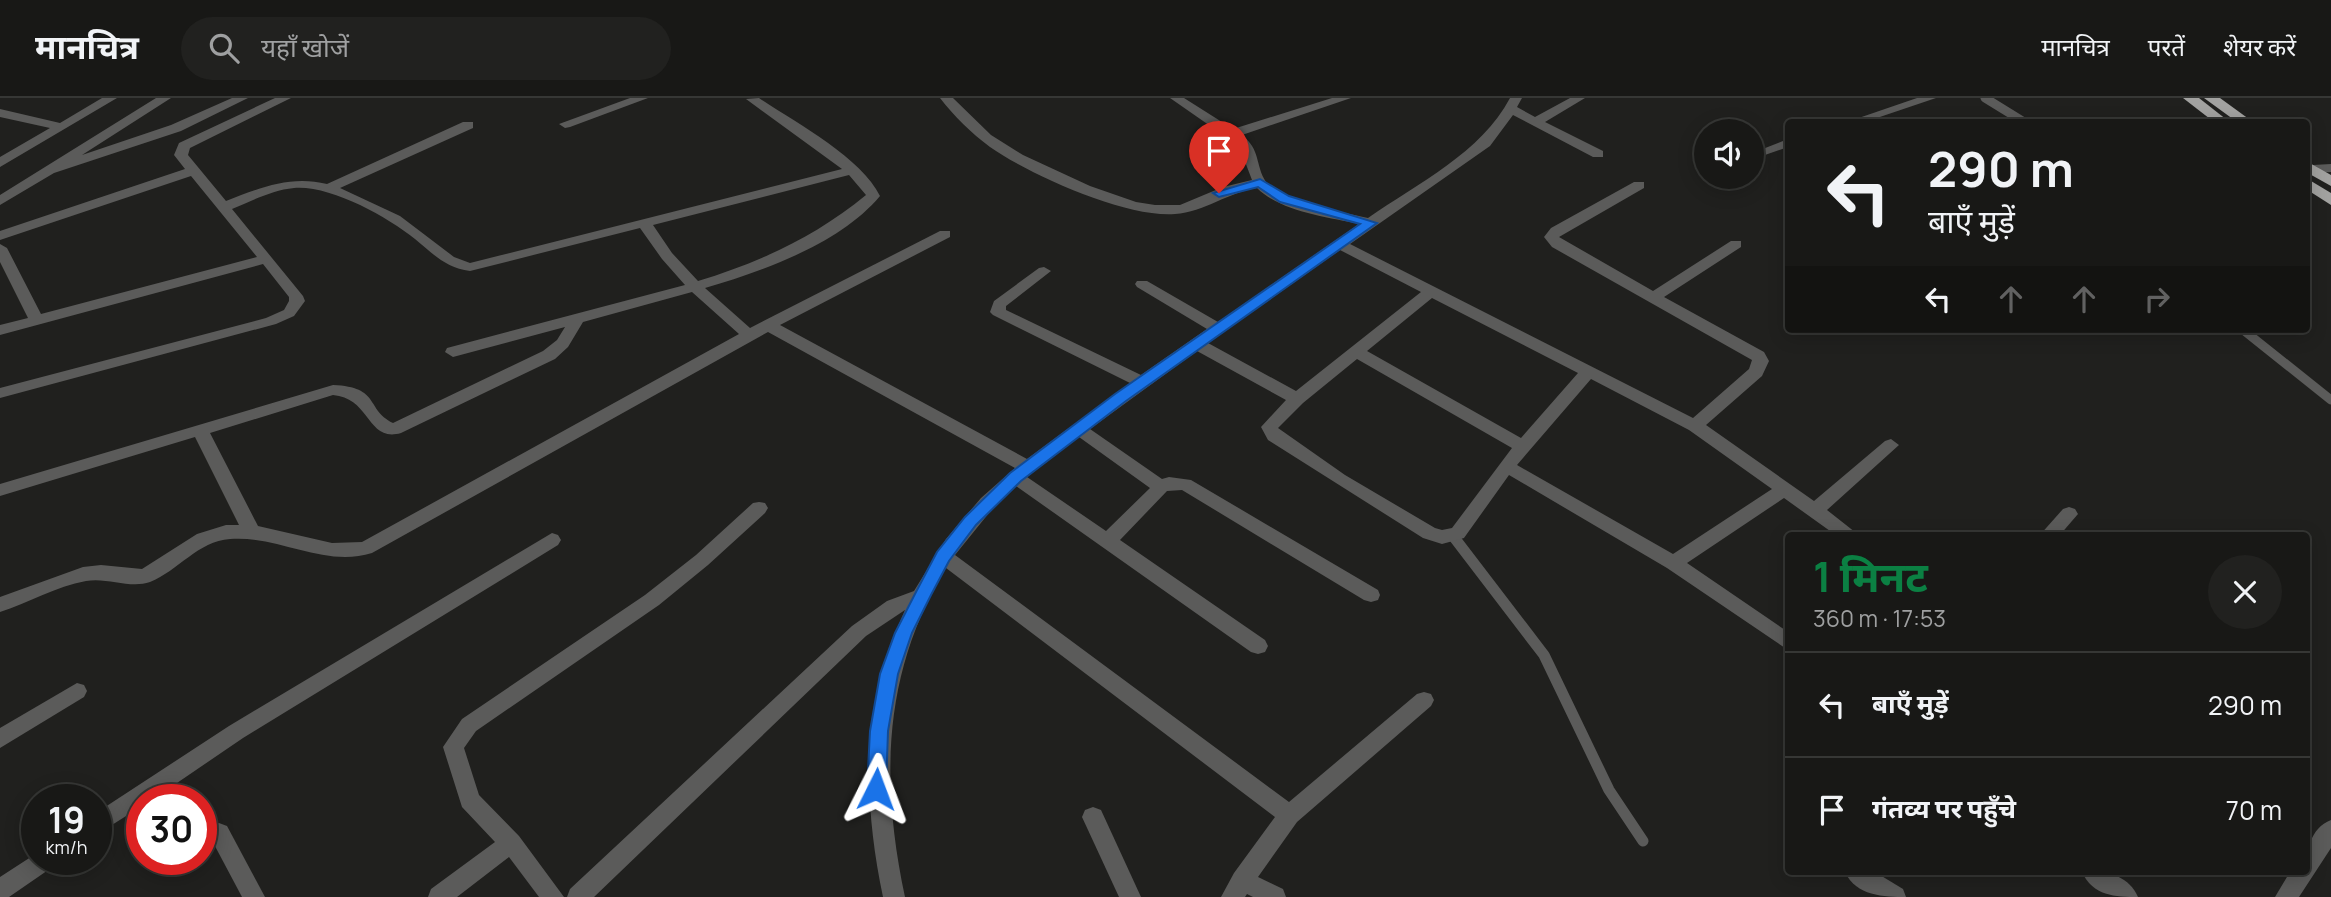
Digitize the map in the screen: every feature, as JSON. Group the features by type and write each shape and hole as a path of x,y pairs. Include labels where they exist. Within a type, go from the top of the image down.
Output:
{"highway":[{"path":"2189,98 2220,119"},
{"path":"2211,98 2242,119"},
{"path":"2310,172 2331,182"},
{"path":"2310,173 2331,200"}],"street":[{"path":"1,161 111,98"},
{"path":"0,201 165,98"},
{"path":"55,169 163,133 242,98"},
{"path":"0,393 281,317 294,308 297,301 266,259 181,155 184,146 285,98"},
{"path":"565,124 615,101 642,98"},
{"path":"946,98 974,128 1001,148 1058,176 1141,207 1157,210 1187,208 1225,191 1260,183"},
{"path":"1176,98 1200,117 1248,147 1260,183 1268,191 1284,199 1371,223"},
{"path":"1230,134 1345,98"},
{"path":"1535,122 1579,98"},
{"path":"1863,119 1930,98"},
{"path":"453,352 695,287 802,248 874,192 853,170 752,99"},
{"path":"894,897 876,789 879,731 889,674 904,633 943,556 970,521 1022,472 1141,382 1485,143 1513,104 1535,122 1598,154"},
{"path":"0,113 62,127"},
{"path":"325,190 468,125"},
{"path":"1764,151 1785,144"},
{"path":"2310,172 2331,168"},
{"path":"0,236 194,170"},
{"path":"224,207 291,185 310,185 383,210 454,263 464,267 561,242 645,225 853,170"},
{"path":"1639,185 1556,231 1551,237 1557,244 1752,350 1761,361 1756,372 1695,426"},
{"path":"645,225 667,258 749,335"},
{"path":"0,605 83,574 98,572 137,578 145,576 210,536 251,530 344,551 366,548 749,335 945,234"},
{"path":"1339,244 1695,426 1845,532"},
{"path":"1654,297 1736,244"},
{"path":"0,248 37,321"},
{"path":"0,330 266,259"},
{"path":"1044,271 999,304 998,312 1141,382"},
{"path":"1142,284 1218,329"},
{"path":"1431,291 1297,399 1270,425 1274,436 1339,480 1429,533 1442,537 1453,536 1506,466 1588,372"},
{"path":"0,490 316,394 346,389 360,395 383,426 395,429 549,355 563,343 578,318"},
{"path":"767,326 1022,472 1108,541 1258,646"},
{"path":"1197,344 1297,399"},
{"path":"1356,351 1523,447"},
{"path":"1079,429 1161,487"},
{"path":"200,430 251,530"},
{"path":"1815,510 1891,445"},
{"path":"1506,466 1673,563 1785,640"},
{"path":"1108,541 1161,487 1169,483 1185,484 1371,595"},
{"path":"1673,563 1784,489"},
{"path":"554,897 511,843 471,800 453,747 469,725 652,600 702,561 759,508"},
{"path":"2052,532 2069,514"},
{"path":"112,814 270,710 552,540"},
{"path":"943,556 1289,815"},
{"path":"578,897 859,631 894,606 923,595"},
{"path":"0,738 77,691"},
{"path":"1275,897 1237,889 1289,815 1424,700"},
{"path":"1093,817 1130,897"},
{"path":"2310,859 2331,830"},
{"path":"219,833 254,897"},
{"path":"439,897 511,843"},
{"path":"0,890 22,875"},
{"path":"1861,875 1895,897"},
{"path":"2097,875 2127,897"},
{"path":"2286,897 2300,875"}],"lane":[{"path":"1985,98 2019,119"},
{"path":"2247,333 2331,400"},
{"path":"1453,536 1544,655 1609,790 1643,841"}],"route":[{"path":"876,789 879,731 889,674 904,633 943,556 970,521 1016,477 1160,369 1371,223 1284,199 1274,195 1260,183 1219,193"}]}
